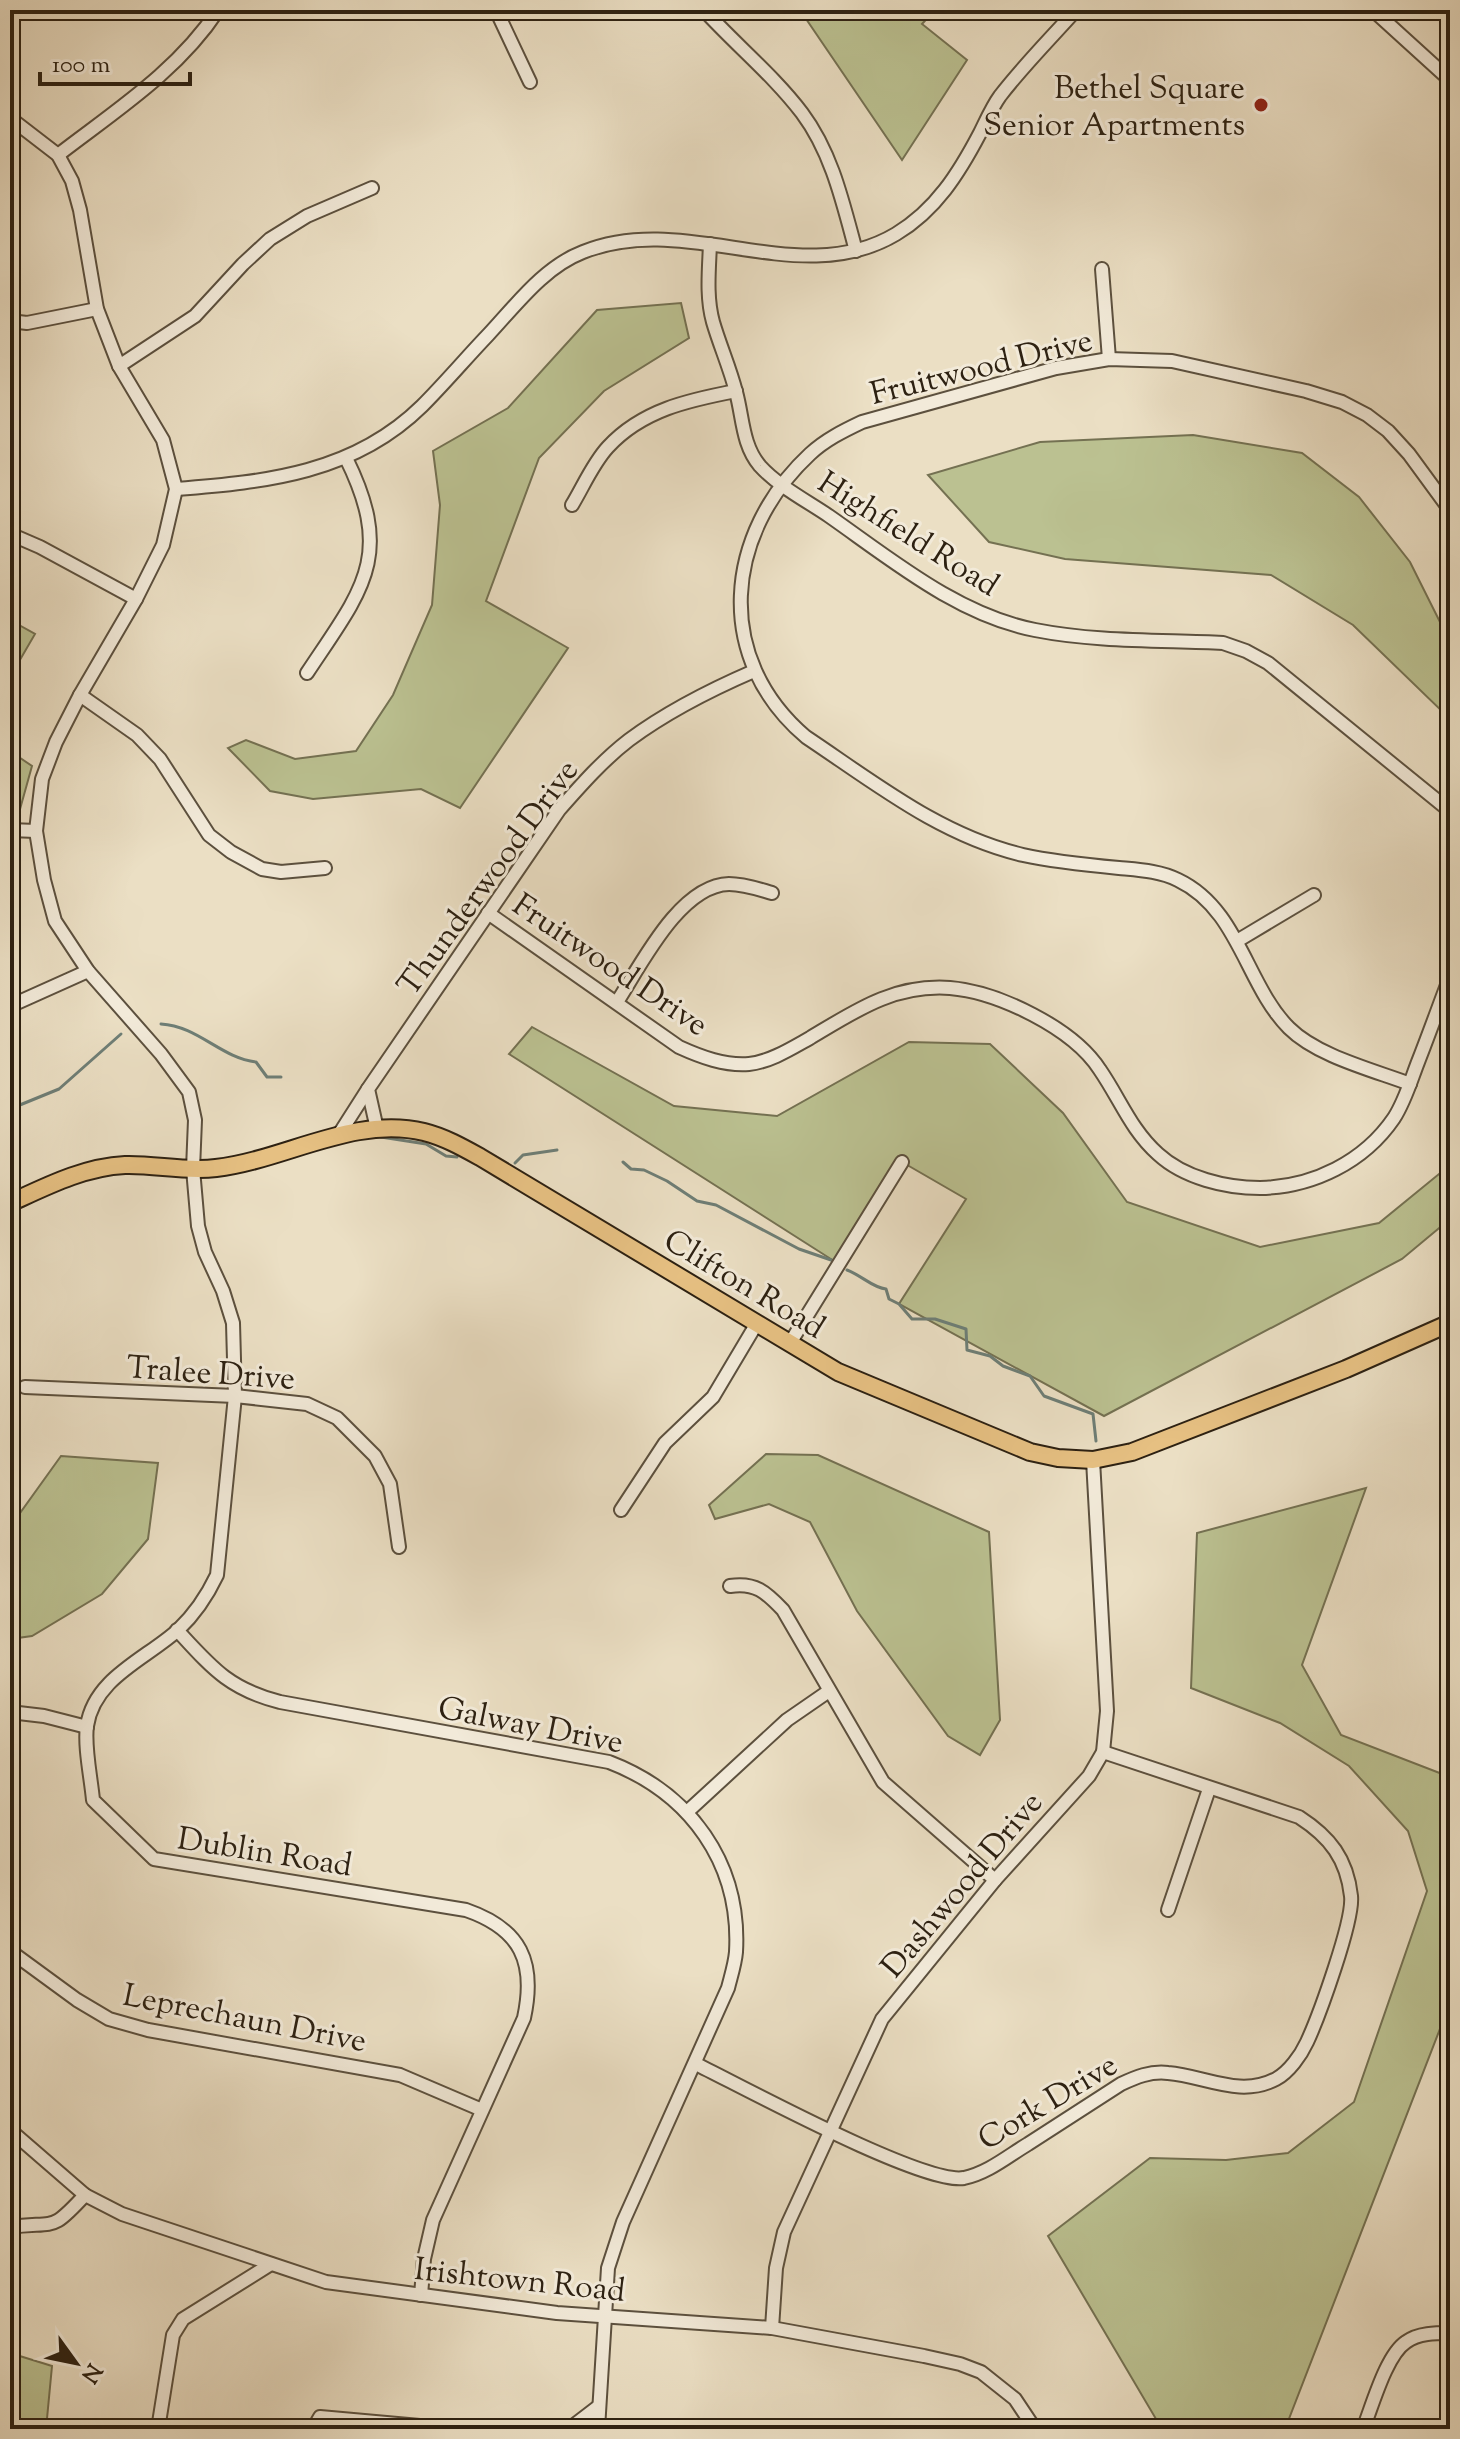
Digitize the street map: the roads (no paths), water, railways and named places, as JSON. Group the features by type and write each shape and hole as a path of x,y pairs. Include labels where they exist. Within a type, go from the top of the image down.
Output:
{"main road":[{"name":"Clifton Road","path":"10,1203 57,1182 102,1167 142,1165 193,1169 237,1164 338,1136 377,1129 425,1133 464,1148 855,1380 1030,1452 1058,1458 1093,1460 1132,1452 1360,1363 1450,1323"}],"street":[{"path":"58,155 159,78 185,53 218,10"},
{"path":"496,10 530,82"},
{"path":"704,10 802,113 820,142 837,180 856,251"},
{"path":"10,118 58,155 72,181 97,309 119,366 163,440 176,489 265,481 346,458 384,436 421,407 523,296 549,272 579,253 609,242 646,237 683,239 800,256 856,251 894,235 926,213 955,178 999,97 1076,10"},
{"path":"1373,10 1450,80"},
{"path":"119,366 195,316 270,239 307,216 372,188"},
{"name":"Highfield Road","path":"710,244 708,291 713,321 736,391 745,439 760,466 782,484 923,581 956,601 996,618 1032,630 1223,643 1246,651 1268,663 1450,811"},
{"path":"1102,269 1109,359"},
{"path":"10,321 27,323 97,309"},
{"name":"Fruitwood Drive","path":"1410,1084 1315,1047 1291,1030 1274,1010 1237,941 1201,894 1179,880 1157,872 1024,855 985,845 933,820 806,737 789,722 754,671 743,638 740,607 742,567 756,529 782,484 810,453 833,436 862,422 1056,368 1109,359 1172,361 1221,370 1342,402 1388,431 1450,510"},
{"path":"572,505 606,449 630,427 658,411 695,399 736,391"},
{"path":"307,673 363,584 370,549 369,519 361,488 346,458"},
{"name":"Dublin Road","path":"176,489 163,545 136,599 64,724 42,779 36,831 55,921 88,971 161,1054 189,1092 195,1120 193,1169 198,1226 233,1323 235,1396 217,1575 206,1599 177,1630 113,1678 94,1704 87,1727 93,1800 154,1859 466,1910 486,1917 505,1929 519,1946 527,1967 530,1992 524,2018 433,2220 424,2259 421,2295"},
{"path":"10,534 136,599"},
{"name":"Thunderwood Drive","path":"338,1136 559,810 594,770 628,740 671,712 712,689 754,671"},
{"path":"80,695 137,735 152,751 209,835 231,852 262,869 281,872 325,868"},
{"path":"10,830 36,831"},
{"path":"617,1002 677,911 693,896 728,884 772,893"},
{"path":"1237,941 1314,895"},
{"name":"Fruitwood Drive","path":"488,913 679,1047 700,1057 723,1062 749,1064 773,1057 874,1000 928,987 979,993 1004,1001 1060,1032 1081,1049 1099,1068 1142,1139 1161,1157 1187,1172 1219,1184 1246,1188 1275,1188 1330,1173 1378,1138 1395,1116 1410,1084 1450,977"},
{"path":"10,1006 88,971"},
{"path":"368,1089 377,1129"},
{"path":"790,1343 902,1162"},
{"path":"621,1510 665,1443 713,1397 757,1323"},
{"name":"Tralee Drive","path":"25,1387 235,1396 307,1404 337,1418 375,1456 390,1484 399,1547"},
{"name":"Dashwood Drive","path":"772,2328 776,2268 784,2232 882,2019 995,1880 1089,1776 1103,1752 1107,1711 1093,1460"},
{"path":"730,1586 747,1584 766,1592 783,1610 883,1782 995,1880"},
{"name":"Galway Drive","path":"177,1630 230,1683 252,1695 609,1762 640,1774 664,1791 687,1812 705,1835 730,1890 736,1954 728,1988 623,2222 608,2268 598,2429"},
{"path":"687,1812 787,1720 829,1691"},
{"path":"10,1712 44,1716 87,1727"},
{"name":"Cork Drive","path":"696,2064 830,2130 942,2178 963,2178 988,2169 1121,2084 1145,2074 1167,2072 1233,2087 1256,2087 1278,2078 1293,2064 1306,2044 1348,1924 1352,1899 1348,1875 1338,1853 1320,1831 1299,1817 1103,1752"},
{"path":"1168,1910 1209,1789"},
{"name":"Leprechaun Drive","path":"10,1951 77,2000 109,2019 148,2030 400,2075 482,2110"},
{"name":"Irishtown Road","path":"10,2130 85,2195 122,2214 339,2285 557,2313 772,2328 936,2358 981,2372 1015,2399 1035,2429"},
{"path":"10,2227 45,2227 60,2222 85,2195"},
{"path":"158,2429 173,2335 183,2319 271,2264"},
{"path":"1363,2429 1390,2362 1405,2342 1429,2334 1450,2333"},
{"path":"569,2429 599,2406"},
{"path":"313,2429 320,2417 453,2429"}],"waterway":[{"path":"161,1024 187,1030 232,1055 256,1062 267,1077 281,1077"},
{"path":"10,1109 59,1089 121,1034"},
{"path":"381,1137 426,1144 446,1156 457,1157"},
{"path":"515,1163 523,1155 557,1150"},
{"path":"623,1162 631,1169 644,1170 697,1201 716,1205 799,1249 834,1261"},
{"path":"847,1270 886,1289 889,1299 899,1304 912,1319 935,1319 966,1329 967,1350 990,1356 1003,1366 1030,1376 1044,1396 1093,1414 1096,1441"}],"place":[{"name":"Bethel Square Senior Apartments","path":"1261,105"}]}
